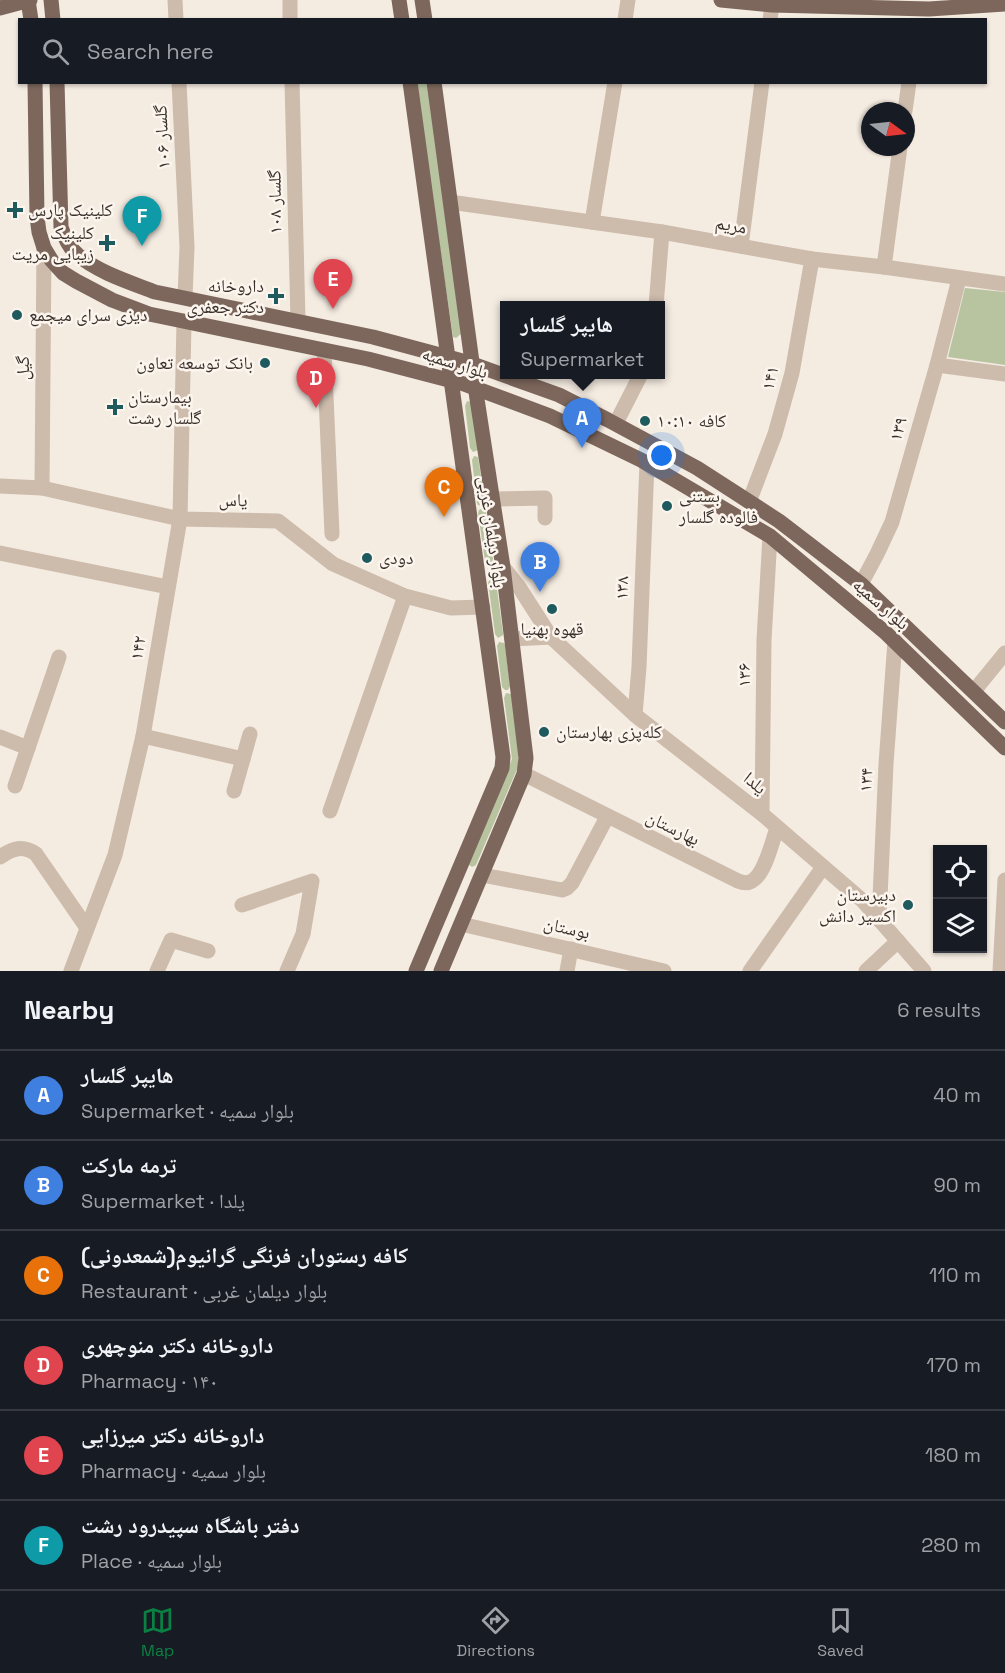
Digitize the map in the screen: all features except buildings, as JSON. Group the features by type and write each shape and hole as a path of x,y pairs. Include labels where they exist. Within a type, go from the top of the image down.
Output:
{"main road":[{"path":"0,8 29,0 31,18"},
{"path":"51,0 53,18"},
{"path":"399,0 402,18"},
{"path":"422,0 425,18"},
{"path":"721,0 771,12 918,14 1005,4"},
{"name":"بلوار سمیه","path":"35,84 39,232 44,248 57,267 76,281 112,300 149,314 368,359 452,381 550,416 647,463 770,536 895,641 1005,748"},
{"name":"بلوار سمیه","path":"57,84 61,227 64,238 78,255 121,279 155,292 373,337 472,363 500,373"},
{"name":"بلوار دیلمان غربی","path":"410,84 503,757 502,768 416,971"},
{"name":"بلوار دیلمان غربی","path":"434,84 472,363 503,567 526,758 524,774 441,971"},
{"path":"184,322 186,298"},
{"path":"294,343 298,320"},
{"name":"بلوار سمیه","path":"516,379 559,395 616,423 697,468 779,521 861,584 1005,722"},
{"path":"740,518 749,502"},
{"path":"478,571 503,567"},
{"path":"895,641 907,627"}],"street":[{"path":"176,0 176,18"},
{"path":"290,0 290,18"},
{"path":"624,18 628,0"},
{"name":"گلسار ۱۰۶","path":"179,84 187,247 186,298"},
{"name":"گلسار ۱۰۸","path":"292,84 298,320"},
{"path":"592,222 615,84"},
{"path":"741,246 762,84"},
{"path":"906,102 909,84"},
{"path":"884,267 899,156"},
{"name":"مریم","path":"450,202 662,232 812,259 1005,284"},
{"path":"656,301 662,232"},
{"name":"گیل","path":"42,489 44,248"},
{"name":"۱۴۱","path":"749,502 775,434 792,373 812,259"},
{"name":"۱۳۹","path":"861,584 892,522 959,279"},
{"name":"۱۴۲","path":"70,971 115,855 143,736 180,519 184,322"},
{"path":"324,350 332,534"},
{"path":"937,365 1005,374"},
{"path":"616,423 639,379"},
{"name":"۱۳۸","path":"635,715 647,463"},
{"name":"یاس","path":"0,486 42,489 180,519 278,521 333,564 405,596 451,608 483,607"},
{"path":"493,499 545,498 545,518"},
{"name":"۱۳۶","path":"762,814 764,640 770,536"},
{"path":"0,553 168,587"},
{"name":"یلدا","path":"503,567 519,587 551,637 635,715 762,814 862,901 924,971"},
{"path":"330,811 405,596"},
{"path":"512,639 551,637"},
{"name":"۱۳۴","path":"879,920 886,764 895,641"},
{"path":"974,691 1005,653"},
{"path":"15,786 59,657"},
{"path":"234,791 250,734"},
{"path":"143,736 243,759"},
{"path":"0,737 28,748"},
{"name":"بهارستان","path":"524,774 746,884 758,876 777,828"},
{"path":"482,875 562,890 567,888 572,883 607,816"},
{"path":"0,856 18,848 29,849 36,854 87,928"},
{"path":"750,971 823,867"},
{"path":"1000,971 1005,880"},
{"path":"242,905 312,881 303,934 287,971"},
{"name":"بوستان","path":"461,924 571,949 623,966 664,971"},
{"path":"157,971 171,940 208,951"},
{"path":"866,971 898,941"},
{"path":"567,971 571,949"}],"green space":[{"path":"416,84 430,84 462,333 456,338 453,337"},
{"path":"965,288 1005,292 1005,365 948,357"},
{"path":"467,401 471,402 478,450 473,452 470,448 465,406"},
{"path":"474,456 478,457 485,502 483,506 477,503 472,460"},
{"path":"483,508 486,512 493,559 491,564 485,561 478,513"},
{"path":"490,579 496,582 503,633 498,638 495,634 488,583"},
{"path":"499,642 505,645 510,686 508,690 502,687 497,646"},
{"path":"506,693 511,694 512,697 519,753 518,767 476,865 472,867 468,864 512,759 504,698"}],"place":[{"name":"کلینیک پارس","path":"15,210"},
{"name":"کلینیک زیبایی مریت","path":"107,243"},
{"name":"دفتر باشگاه سپیدرود رشت","path":"142,246"},
{"name":"داروخانه دکتر جعفری","path":"276,296"},
{"name":"داروخانه دکتر میرزایی","path":"333,309"},
{"name":"دیزی سرای میجمع","path":"17,315"},
{"name":"بانک توسعه تعاون","path":"265,363"},
{"name":"بیمارستان گلسار رشت","path":"115,407"},
{"name":"داروخانه دکتر منوچهری","path":"316,408"},
{"name":"کافه ۱۰:۱۰","path":"645,421"},
{"name":"هایپر گلسار","path":"582,448"},
{"name":"بستنی فالوده گلسار","path":"667,506"},
{"name":"کافه رستوران فرنگی گرانیوم(شمعدونی)","path":"444,517"},
{"name":"دودی","path":"367,558"},
{"name":"ترمه مارکت","path":"540,592"},
{"name":"قهوه بهنیا","path":"552,609"},
{"name":"کله‌پزی بهارستان","path":"544,732"},
{"name":"دبیرستان اکسیر دانش","path":"908,905"}]}
